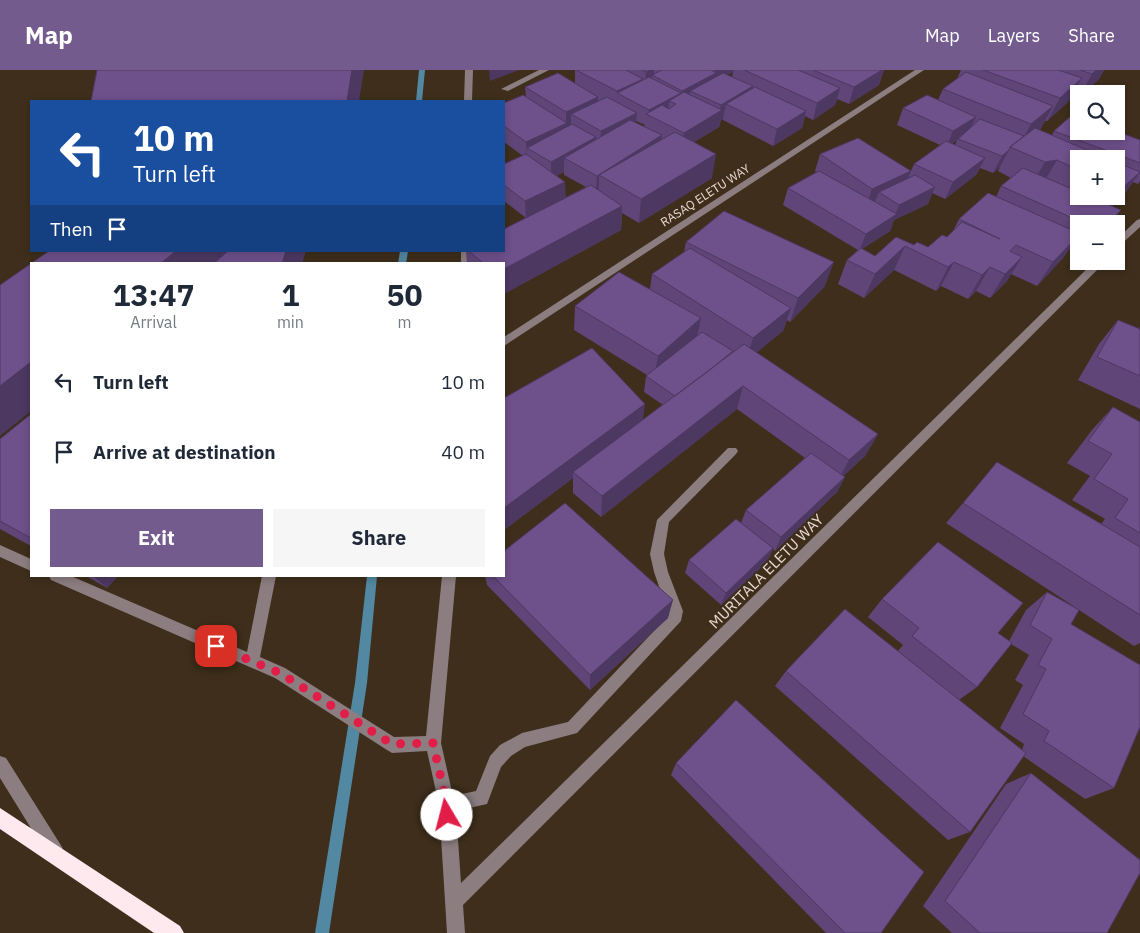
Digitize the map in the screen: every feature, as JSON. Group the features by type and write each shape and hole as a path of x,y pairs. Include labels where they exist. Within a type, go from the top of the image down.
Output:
{"highway":[{"path":"0,818 173,933"}],"street":[{"path":"468,100 469,70"},
{"path":"504,89 545,70"},
{"name":"RASAQ ELETU WAY","path":"505,341 920,70"},
{"path":"1125,237 1140,222"},
{"name":"MURITALA ELETU WAY","path":"454,903 1092,270"},
{"path":"447,805 482,798 497,760 512,745 532,737 572,728 676,617 676,611 661,572 657,554 663,520 732,451"},
{"path":"0,551 30,565"},
{"path":"58,577 280,673 392,744 433,743"},
{"path":"252,661 269,577"},
{"path":"449,577 433,743 447,805 456,933"},
{"path":"0,764 60,857"}],"building":[{"path":"97,70 352,70 347,100 91,100"},
{"path":"576,70 626,70 643,79 617,91"},
{"path":"662,70 711,70 716,73 682,91 652,75"},
{"path":"744,70 798,70 840,88 817,103"},
{"path":"813,70 882,70 854,87"},
{"path":"983,70 1058,70 1082,78 1074,85 1070,85 1070,89 1060,98"},
{"path":"1080,70 1096,70 1092,74"},
{"path":"966,72 1053,106 1031,124 943,89"},
{"path":"558,73 598,97 566,112 525,87"},
{"path":"723,73 753,86 721,105 690,91"},
{"path":"649,77 681,93 649,110 617,93"},
{"path":"755,87 806,111 777,129 726,104"},
{"path":"684,92 722,110 684,133 646,114 662,105 669,109 676,104 669,101"},
{"path":"523,95 567,123 526,142 505,127 505,103"},
{"path":"927,95 976,117 953,131 903,108"},
{"path":"607,97 637,113 601,131 571,114"},
{"path":"1070,117 1070,137 1054,131"},
{"path":"980,119 1024,136 1002,156 958,139"},
{"path":"630,120 662,135 597,176 564,158"},
{"path":"572,124 596,137 551,162 527,148"},
{"path":"1035,128 1087,150 1070,150 1070,166 1057,160 1045,162 1010,147"},
{"path":"675,132 716,154 641,199 599,175"},
{"path":"1125,134 1140,140 1140,163 1125,157 1125,150 1105,150 1078,140 1125,140"},
{"path":"858,138 911,171 872,189 820,154"},
{"path":"946,141 985,158 953,182 914,164"},
{"path":"526,154 565,182 525,201 505,186 505,164"},
{"path":"1125,166 1140,172 1125,186"},
{"path":"1023,168 1070,188 1070,205 1109,205 1121,210 1116,215 1070,215 1070,217 1001,186"},
{"path":"819,171 897,214 866,234 788,188"},
{"path":"915,175 935,187 899,205 879,192"},
{"path":"591,185 622,206 505,268 505,262 482,262 470,252 505,252 505,228"},
{"path":"988,193 1070,229 1070,244 1053,262 1016,245 1010,251 1022,257 1005,274 990,267 982,275 954,262 948,267 905,246 875,274 847,260 861,248 875,256 896,237 914,245 917,242 928,247 942,235 947,237 962,222 1000,239 959,219"},
{"path":"724,211 834,262 798,298 686,242"},
{"path":"690,248 791,308 753,338 652,274"},
{"path":"48,252 175,252 162,262 33,262"},
{"path":"227,252 286,252 283,262 215,262"},
{"path":"30,264 30,363 0,386 0,285"},
{"path":"619,272 701,318 658,356 575,306"},
{"path":"1118,320 1140,329 1140,376 1097,357"},
{"path":"702,332 733,351 675,396 646,376"},
{"path":"744,344 878,434 849,460 743,386 602,496 573,472"},
{"path":"592,348 645,404 505,507 505,397"},
{"path":"1113,407 1140,422 1140,533 1115,518 1128,499 1094,479 1112,454 1088,441"},
{"path":"30,415 30,537 0,521 0,439"},
{"path":"811,453 845,477 781,537 746,510"},
{"path":"997,462 1140,547 1140,615 963,503"},
{"path":"565,503 673,600 590,675 494,577 505,577 505,550"},
{"path":"736,519 773,548 726,593 689,560"},
{"path":"938,542 1023,603 998,633 1012,643 977,687 912,636 919,628 882,599"},
{"path":"1047,592 1079,610 1071,624 1140,665 1140,727 1114,788 1044,741 1049,731 1023,714 1046,669 1038,665 1052,639 1030,625"},
{"path":"845,609 1026,753 970,832 786,671"},
{"path":"736,700 924,872 881,933 845,933 676,763"},
{"path":"1031,773 1140,860 1140,873 1107,933 980,933 945,901"}],"waterway":[{"path":"419,100 422,70"},
{"path":"402,262 404,252"},
{"path":"322,933 361,683 372,577"}],"route":[{"path":"216,646 280,673 392,744 433,743 447,805 447,815"}]}
